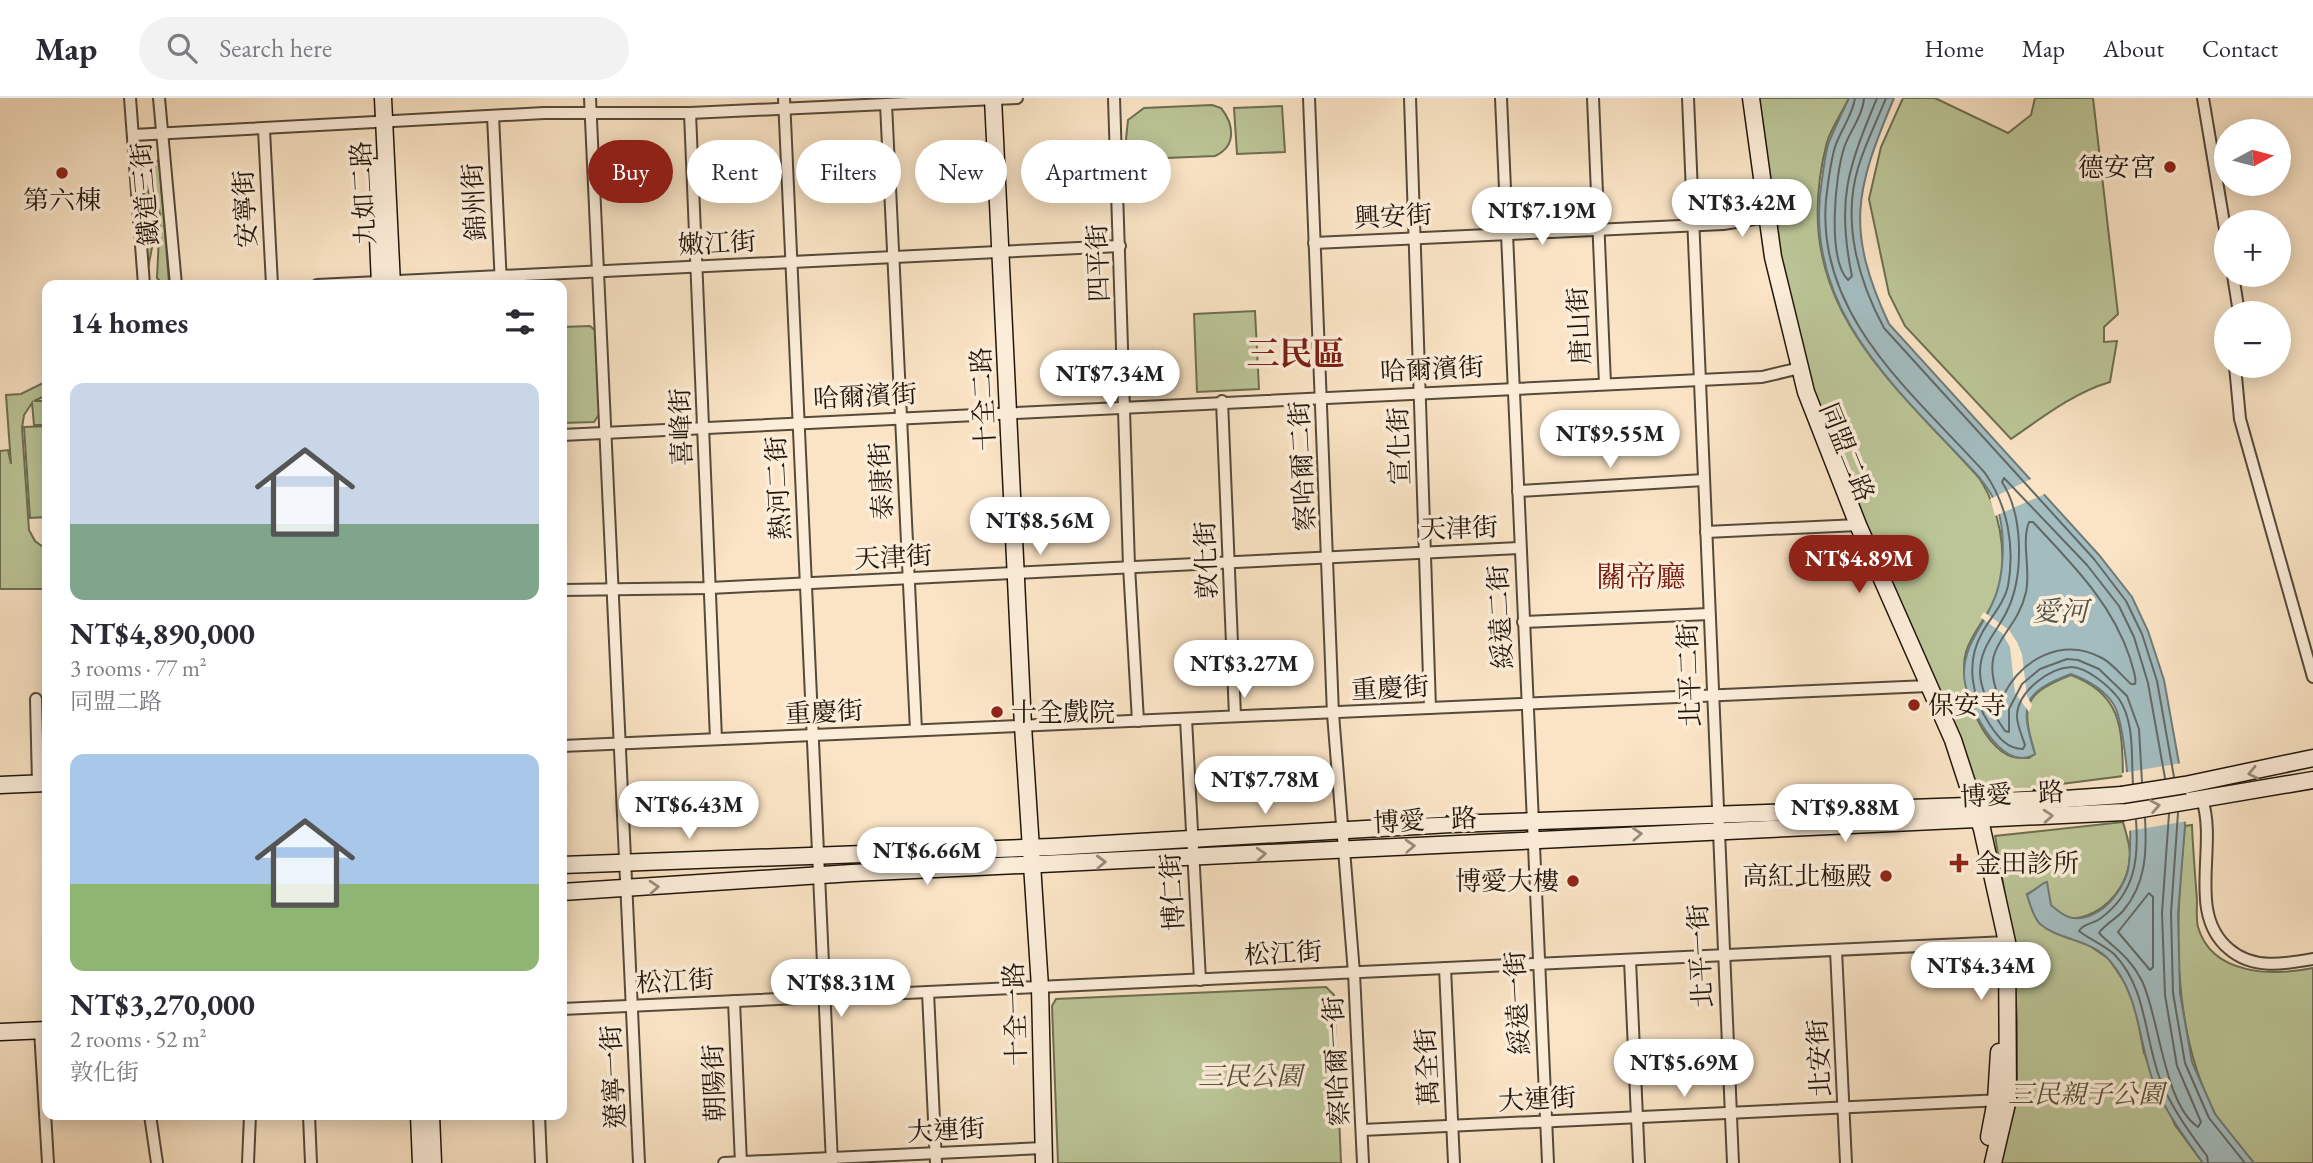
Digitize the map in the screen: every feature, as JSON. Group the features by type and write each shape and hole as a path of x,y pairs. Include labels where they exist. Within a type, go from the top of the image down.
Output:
{"main road":[{"name":"九如二路","path":"372,98 379,122"},
{"name":"九如二路","path":"383,98 379,122 386,280"},
{"name":"同盟二路","path":"1742,98 1762,217 1773,257 1795,369 1806,392 1854,525 1923,686 1953,740 1974,814 2002,943 2002,1100"},
{"name":"同盟二路","path":"1751,98 1762,217"},
{"name":"十全二路","path":"993,99 1023,726 1032,856"},
{"path":"2191,795 2313,758"},
{"path":"2191,795 2313,780"},
{"path":"0,785 42,783"},
{"name":"博愛一路","path":"567,892 819,876 1192,839 1532,821 1717,822 1974,814 2123,804 2191,795"},
{"name":"博愛一路","path":"567,865 818,854 1193,858 1532,840 1717,822"},
{"name":"十全一路","path":"1032,856 1040,987 1044,1156"},
{"path":"0,1032 42,1030"},
{"path":"1983,1163 2002,1100"},
{"path":"1993,1163 2002,1100"},
{"path":"419,1120 421,1163"},
{"path":"431,1120 433,1163"}],"street":[{"name":"鐵道三街","path":"130,98 144,280"},
{"name":"鐵道三街","path":"159,98 176,280"},
{"name":"遼寧一街","path":"590,98 623,862 639,1163"},
{"path":"133,135 493,116 691,113 784,103 886,104 1017,98"},
{"name":"四平街","path":"1114,98 1126,406 1129,566 1138,720"},
{"name":"察哈爾二街","path":"1309,98 1340,831"},
{"name":"宣化街","path":"1410,98 1430,708"},
{"name":"綏遠二街","path":"1501,98 1532,840"},
{"name":"唐山街","path":"1593,98 1596,229 1605,384"},
{"name":"北平二街","path":"1688,98 1717,822"},
{"path":"2203,98 2222,210"},
{"name":"熱河二街","path":"784,103 832,1161"},
{"name":"泰康街","path":"886,104 916,730"},
{"name":"喜峰街","path":"691,113 716,739"},
{"name":"錦州街","path":"493,116 501,280"},
{"name":"安寧街","path":"264,130 272,280"},
{"name":"興安街","path":"1314,243 1693,225 1762,217"},
{"name":"嫩江街","path":"511,280 598,271 999,254 1120,246"},
{"name":"哈爾濱街","path":"567,435 1322,396 1762,377 1795,369"},
{"path":"2236,378 2240,419 2313,677"},
{"name":"敦化街","path":"1222,401 1235,716"},
{"path":"1518,491 1704,480"},
{"path":"1706,532 1854,525"},
{"name":"天津街","path":"567,590 805,584 1328,555 1519,548"},
{"path":"1523,621 1709,614"},
{"name":"重慶街","path":"567,746 1923,686"},
{"path":"36,699 42,771"},
{"name":"博仁街","path":"1186,719 1200,980"},
{"path":"2191,795 2207,818 2207,910 2215,933 2233,953 2245,960 2271,964 2313,959"},
{"name":"北平一街","path":"1717,822 1733,1163"},
{"name":"察哈爾一街","path":"1340,831 1354,973 1363,1163"},
{"name":"綏遠一街","path":"1532,840 1548,1163"},
{"name":"松江街","path":"567,1009 2002,943"},
{"name":"北安街","path":"1836,950 1846,1163"},
{"path":"1630,960 1639,1163"},
{"name":"萬全街","path":"1445,968 1454,1163"},
{"path":"928,992 936,1158"},
{"name":"朝陽街","path":"734,1001 741,1163"},
{"name":"大連街","path":"1362,1130 2002,1100"},
{"path":"47,1120 48,1163"},
{"path":"151,1120 157,1163"},
{"path":"248,1163 250,1120"},
{"path":"309,1120 311,1163"},
{"path":"539,1120 541,1163"},
{"name":"大連街","path":"724,1163 1044,1156"}],"green space":[{"path":"1751,98 1849,98 1826,146 1818,201 1821,249 1833,292 1853,331 1880,369 1979,478 1992,502 2002,543 2000,585 1994,603 1969,643 1964,664 1968,696 1982,727 2001,751 2013,757 2029,758 2035,754 2028,724 2029,704 2043,689 2071,675 2088,683 2110,703 2120,728 2123,776 1977,795 1800,368"},
{"path":"1903,98 1935,98 2008,133 2031,115 2035,98 2093,98 2118,314 2104,327 2104,342 2117,341 2110,382 2071,399 2011,439 1905,326 1889,294 1869,199 1881,147"},
{"path":"1212,105 1221,108 1231,128 1230,141 1222,152 1215,156 1171,158 1171,140 1126,140 1128,120 1144,108"},
{"path":"1282,106 1285,152 1237,154 1234,108"},
{"path":"159,159 169,280 157,278 160,214 149,172"},
{"path":"143,174 157,220 148,269"},
{"path":"1255,311 1259,389 1197,392 1194,314"},
{"path":"590,326 596,331 600,413 594,422 567,423 567,327"},
{"path":"42,384 42,397 34,401 42,401 42,425 34,425 32,403 24,415 22,428 29,530 35,541 42,546 42,589 0,589 0,451 8,450 11,464 6,395 21,394"},
{"path":"42,426 42,517 30,518 24,427"},
{"name":"三民親子公園","path":"2123,822 2130,851 2126,877 2102,908 2086,916 2071,918 2058,914 2049,902 2047,883 2027,894 2049,929 2081,940 2109,959 2127,986 2135,1005 2144,1053 2175,1125 2203,1163 2000,1163 2017,1099 2017,1021 2013,942 1995,836"},
{"path":"2192,825 2197,921 2205,943 2216,955 2230,964 2246,969 2281,972 2313,968 2313,1163 2254,1163 2218,1119 2200,1079 2190,1044 2179,972 2179,899 2185,826"},
{"name":"三民公園","path":"1326,987 1334,995 1341,1163 1058,1163 1052,1006 1056,999"}],"water":[{"name":"愛河","path":"1849,98 1894,98 1871,159 1860,210 1866,262 1889,324 2099,555 2132,597 2148,631 2164,680 2180,769 2185,826 2178,914 2180,993 2192,1062 2215,1114 2254,1163 2203,1163 2175,1123 2153,1081 2133,1004 2120,975 2103,954 2048,930 2040,924 2032,910 2027,895 2047,882 2051,905 2055,909 2073,918 2089,916 2107,905 2127,874 2130,815 2119,717 2114,705 2101,690 2071,674 2042,688 2029,703 2027,724 2035,754 2022,758 2009,754 1997,745 1977,716 1965,684 1965,662 1970,645 1988,613 2000,581 2003,552 2001,524 1993,497 1979,477 1888,379 1862,344 1841,308 1826,269 1819,226 1822,179 1829,142"}],"pier":[{"path":"2033,478 2047,493 1995,516 1990,499"},
{"path":"1984,612 2009,630 2017,642 2022,654 2027,696 2032,705 2029,712 2015,693 2010,647 2002,633 1980,617"},
{"path":"2182,763 2188,821 2128,831 2122,773"}],"place":[{"name":"德安宮","path":"2170,167"},
{"name":"第六棟","path":"62,173"},
{"name":"保安寺","path":"1914,705"},
{"name":"十全戲院","path":"997,712"},
{"name":"金田診所","path":"1959,863"},
{"name":"高紅北極殿","path":"1886,876"},
{"name":"博愛大樓","path":"1573,881"}],"district":[{"name":"三民區","path":"1296,353"},
{"name":"關帝廳","path":"1641,577"}]}
